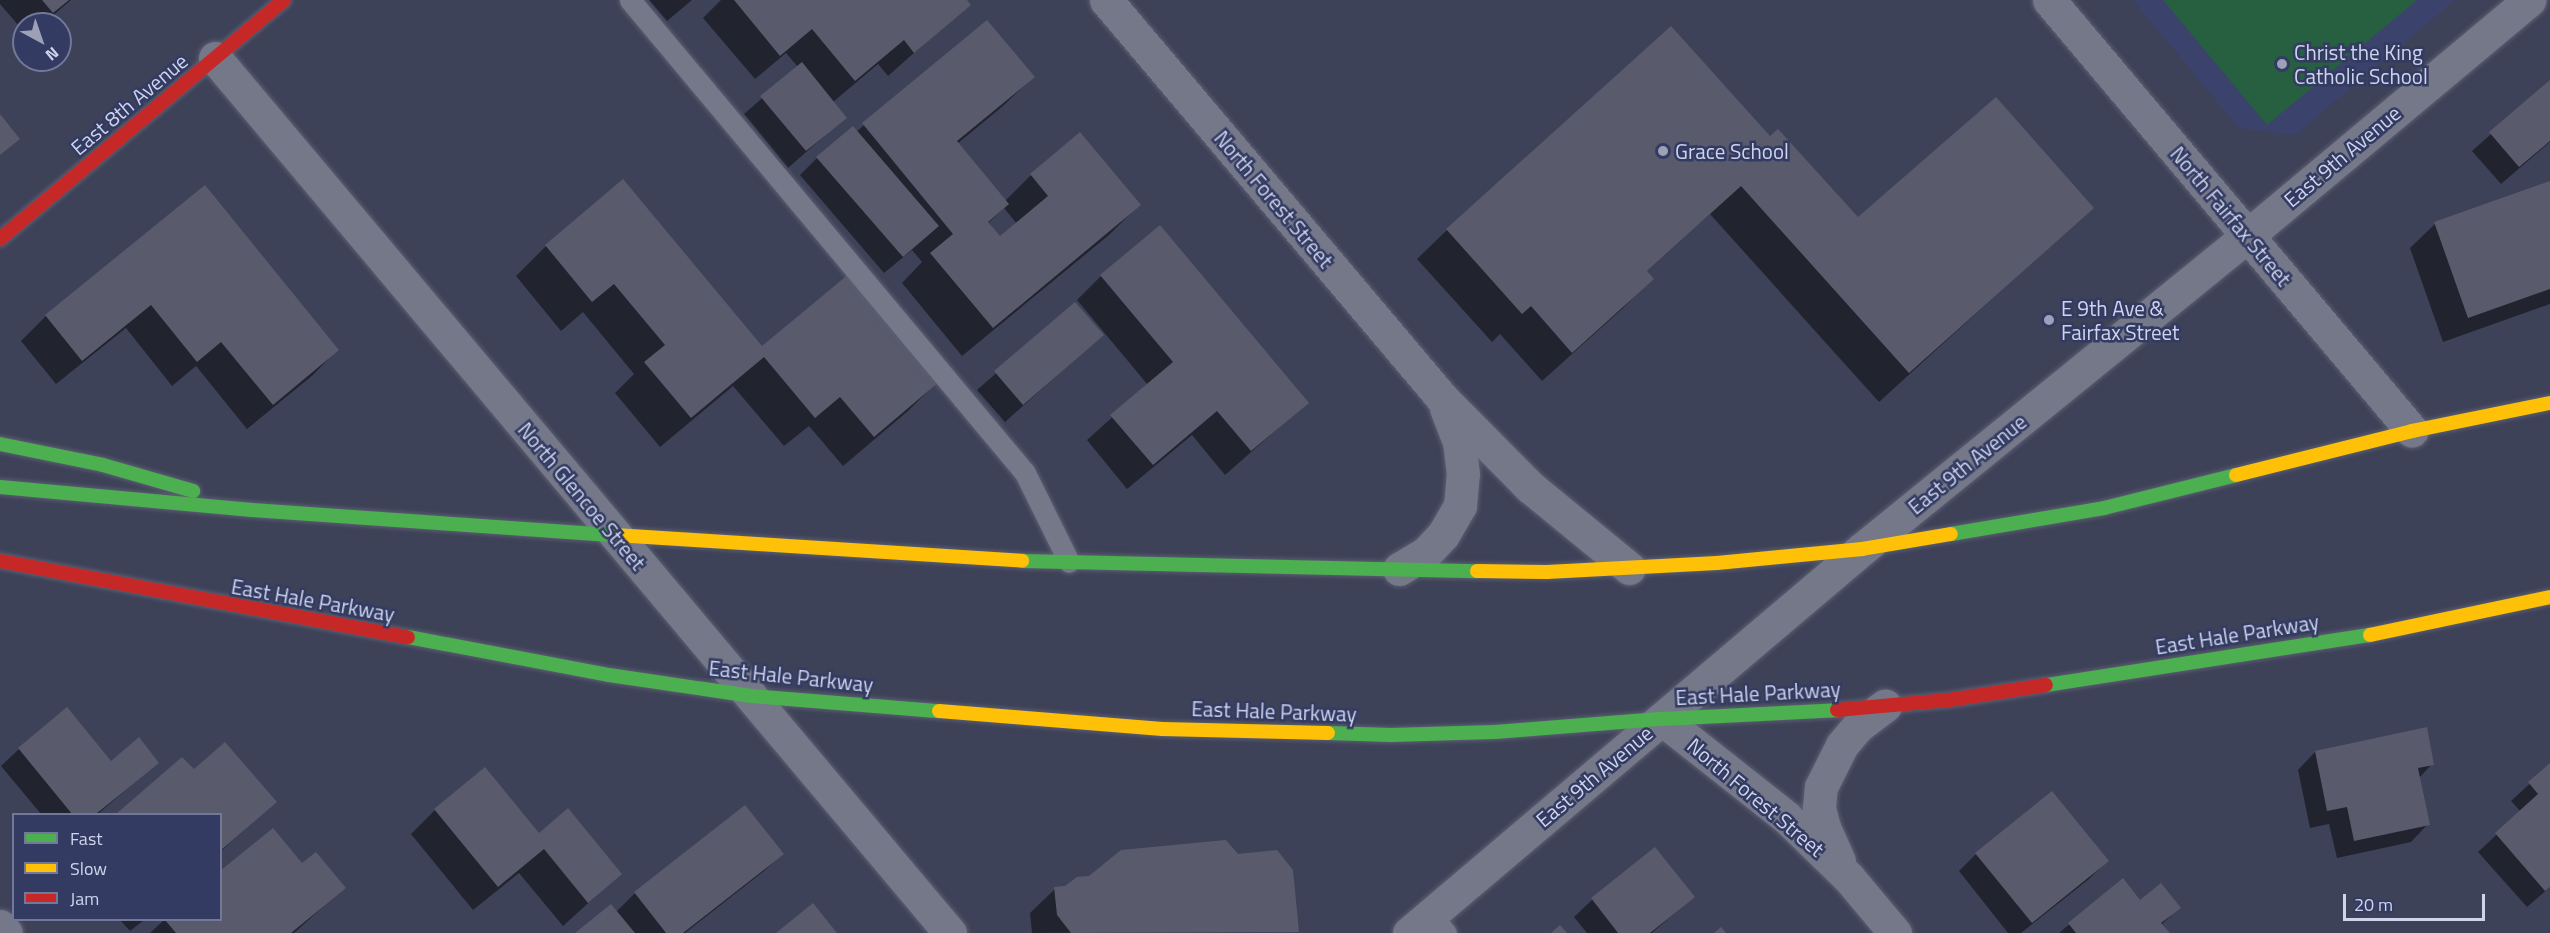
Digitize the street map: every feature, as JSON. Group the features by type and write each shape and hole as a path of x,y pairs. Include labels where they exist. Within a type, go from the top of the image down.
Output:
{"street":[{"name":"East 8th Avenue","path":"0,239 284,0"},
{"name":"North Forest Street","path":"1106,0 1442,398 1530,487 1629,568"},
{"name":"North Fairfax Street","path":"2049,0 2412,431"},
{"name":"East 9th Avenue","path":"1428,927 1662,719 1862,549 2247,236 2529,0"},
{"name":"North Glencoe Street","path":"215,58 950,933"},
{"name":"North Forest Street","path":"1399,569 1426,553 1443,535 1460,507 1463,474 1459,442 1442,398"},
{"path":"0,487 252,510 617,537 1004,561 1547,572 1717,563 1862,549 2104,508 2412,431 2550,403"},
{"path":"0,444 155,479 252,510"},
{"name":"East Hale Parkway","path":"0,561 609,675 752,696 1162,729 1287,734 1391,735 1495,732 1662,719 1821,712 1949,700 2393,631 2550,597"},
{"path":"24,581 82,578"},
{"name":"North Forest Street","path":"1849,878 1831,849 1824,827 1819,808 1821,787 1842,745 1858,726 1885,706"},
{"name":"North Forest Street","path":"1662,719 1785,816 1849,878 1895,933"},
{"path":"0,926 6,933"}],"lane":[{"path":"630,0 1025,473 1069,562"}],"shaded area":[{"name":"Christ the King Catholic School","path":"2133,0 2455,0 2295,135 2239,128"}],"green space":[{"name":"Christ the King Catholic School","path":"2163,0 2417,0 2267,125"}],"building":[{"path":"42,0 69,0 54,12"},
{"path":"734,0 967,0 971,5 914,53 904,40 855,81 812,29 780,56"},
{"path":"987,20 1035,77 957,141 1009,204 988,222 1000,236 1048,196 1030,174 1080,132 1141,205 993,328 930,253 953,234 862,123"},
{"path":"1671,26 1770,136 1778,129 1858,217 1996,97 2094,208 1909,373 1741,186 1647,271 1654,279 1572,353 1531,306 1522,314 1446,229"},
{"path":"802,62 847,118 806,151 760,96"},
{"path":"2550,80 2550,141 2519,167 2489,132"},
{"path":"0,114 20,139 0,155"},
{"path":"853,126 939,226 903,257 816,157"},
{"path":"623,179 762,346 850,273 940,381 874,437 840,397 815,418 764,357 691,418 644,362 665,345 614,284 592,302 545,245"},
{"path":"2550,181 2550,289 2468,318 2434,222"},
{"path":"205,185 339,350 273,405 221,342 197,362 151,305 82,361 45,315"},
{"path":"1160,225 1309,403 1251,451 1217,411 1153,465 1110,415 1173,362 1100,275"},
{"path":"1075,302 1104,335 1023,405 994,371"},
{"path":"67,707 111,761 139,737 159,763 97,813 71,813 18,748"},
{"path":"2427,727 2434,765 2418,768 2430,825 2354,841 2347,807 2327,811 2315,751"},
{"path":"225,742 277,802 222,849 222,813 117,813 182,757 194,769"},
{"path":"2550,763 2550,887 2545,891 2495,833 2538,794 2528,782"},
{"path":"485,767 539,833 568,808 622,874 588,903 544,849 498,887 434,809"},
{"path":"2052,791 2109,861 2032,923 1975,853"},
{"path":"745,805 784,854 683,933 666,933 634,892"},
{"path":"273,828 302,863 316,852 346,888 291,933 176,933 166,921 222,921 222,869"},
{"path":"1226,840 1238,854 1277,850 1293,870 1299,932 1071,933 1057,915 1054,887 1065,886 1077,877 1089,876 1121,850"},
{"path":"1655,847 1695,897 1650,933 1618,933 1591,898"},
{"path":"2123,878 2140,900 2161,883 2181,908 2161,923 2170,933 2076,933 2068,923"},
{"path":"813,903 837,933 776,933"},
{"path":"611,904 635,933 575,933"},
{"path":"1560,925 1567,933 1551,933"},
{"path":"1721,927 1726,933 1714,933"}],"traffic: fast":[{"path":"0,444 103,465 193,491"},
{"path":"1951,534 2104,508 2236,475"},
{"path":"0,487 252,510 614,535"},
{"path":"1022,561 1477,571"},
{"path":"2046,685 2370,635"},
{"path":"408,637 609,675 751,696 939,711"},
{"path":"1328,733 1391,735 1495,732 1662,719 1837,710"}],"traffic: slow":[{"path":"2236,475 2412,431 2550,403"},
{"path":"1477,571 1547,572 1717,563 1862,549 1951,534"},
{"path":"614,535 1022,561"},
{"path":"2370,635 2550,597"},
{"path":"939,711 1162,729 1328,733"}],"traffic: jam":[{"path":"0,239 284,0"},
{"path":"0,561 408,637"},
{"path":"1837,710 1949,700 2046,685"}],"place":[{"name":"Christ the King Catholic School","path":"2282,64"},
{"name":"Grace School","path":"1663,151"},
{"name":"E 9th Ave & Fairfax Street","path":"2049,320"}]}
